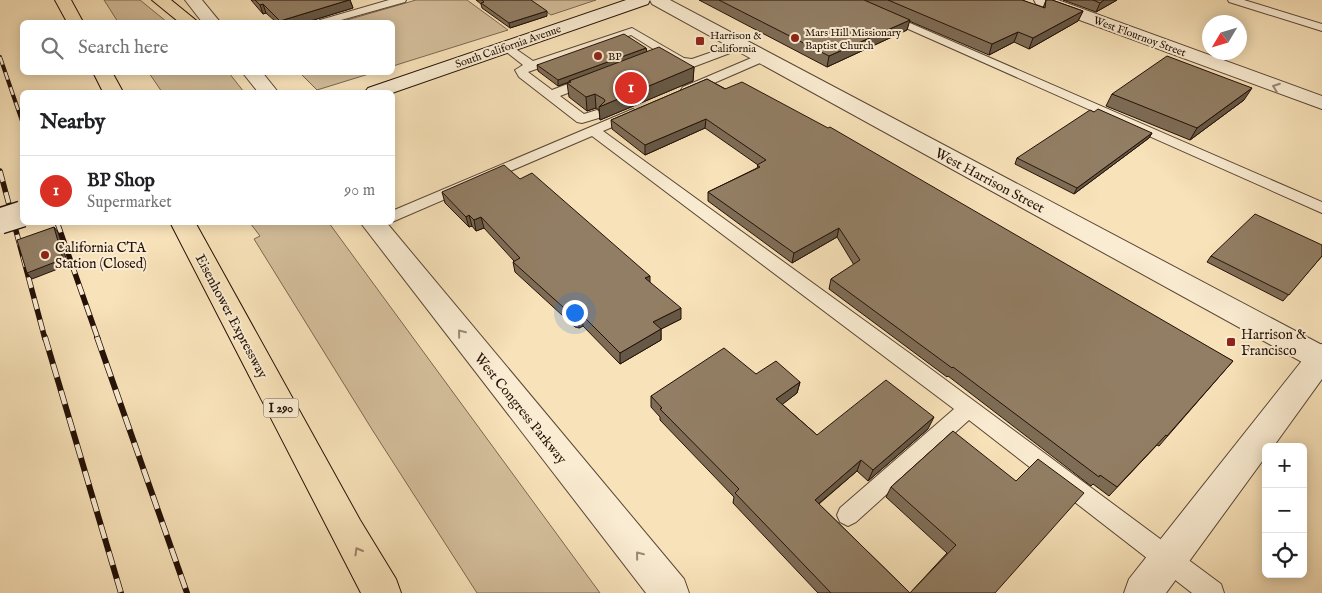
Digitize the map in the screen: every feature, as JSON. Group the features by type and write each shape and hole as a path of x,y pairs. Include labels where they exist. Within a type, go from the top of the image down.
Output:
{"highway":[{"path":"64,0 75,20"},
{"path":"160,0 186,20"},
{"path":"104,75 112,90"},
{"name":"Eisenhower Expressway","path":"184,225 347,532 382,593"}],"street":[{"path":"193,0 209,20"},
{"name":"South California Avenue","path":"381,90 642,0"},
{"name":"West Harrison Street","path":"658,0 1321,358"},
{"name":"West Flournoy Street","path":"1042,0 1322,103"},
{"path":"254,75 266,90"},
{"path":"0,222 20,215"},
{"name":"West Congress Parkway","path":"382,225 670,593"},
{"path":"1143,593 1321,358"}],"lane":[{"path":"331,20 401,0"},
{"path":"848,0 1322,208"},
{"path":"1233,0 1322,28"},
{"path":"742,45 693,63 681,61 632,31 613,40 557,60 521,70 523,74 582,119 595,122 1212,593"},
{"path":"506,47 532,66"},
{"path":"652,57 666,52"},
{"path":"673,96 763,57"},
{"path":"687,78 700,72 708,58"},
{"path":"575,73 587,82"},
{"path":"551,95 603,76"},
{"path":"395,215 595,122 647,107"},
{"path":"848,515 969,408"}],"shaded area":[{"path":"104,0 140,0 165,20 117,20"},
{"path":"416,0 467,0 508,30 395,65 395,20 347,20"},
{"path":"529,0 596,0 551,15"},
{"path":"150,75 231,75 242,90 161,90"},
{"path":"302,75 366,75 317,90"},
{"path":"252,225 330,225 600,593 477,593 373,431 254,239 260,236"}],"building":[{"path":"255,0 349,0 283,20 279,20 263,4 260,5"},
{"path":"482,0 531,0 547,11 509,23 481,3 484,2"},
{"path":"719,0 864,0 910,20 829,56"},
{"path":"888,0 1022,0 1045,8 1046,0 1052,0 1083,11 1033,38 1018,32 992,44"},
{"path":"1093,0 1104,0 1100,3"},
{"name":"BP","path":"624,34 646,48 558,80 537,65"},
{"path":"659,47 694,67 599,107 605,101 604,99 595,94 586,97 567,83 571,82 569,81"},
{"path":"1167,56 1252,88 1197,128 1112,94"},
{"path":"707,79 725,89 742,82 828,128 830,127 1233,361 1167,436 1117,487 1100,475 1099,477 953,367 831,279 860,260 839,228 794,253 708,192 760,167 757,165 766,160 706,119 645,145 611,120"},
{"path":"1098,109 1152,133 1077,188 1017,158 1090,110 1094,112"},
{"path":"504,165 520,179 532,173 650,276 645,278 681,308 653,322 661,329 620,353 582,315 578,317 573,316 513,262 520,258 481,217 474,220 469,215 466,217 442,192"},
{"path":"1255,214 1322,245 1322,256 1289,295 1211,256"},
{"name":"California CTA Station (Closed)","path":"54,227 63,259 27,273 17,240"},
{"path":"724,348 756,374 776,361 800,382 776,399 817,435 886,380 934,417 873,470 861,460 815,500 910,593 831,593 735,493 739,489 660,409 662,408 651,396"},
{"path":"953,431 1016,481 1038,459 1084,493 995,593 910,593 956,545 891,487"}],"railway":[{"path":"0,57 20,115"},
{"path":"0,171 45,339"},
{"path":"58,225 98,339"},
{"path":"45,337 121,593"},
{"path":"97,337 187,593"}],"place":[{"name":"Mars Hill Missionary Baptist Church","path":"795,38"},
{"name":"Harrison & California","path":"700,41"},
{"name":"BP","path":"598,56"},
{"name":"BP Shop","path":"631,88"},
{"name":"California CTA Station (Closed)","path":"45,255"},
{"name":"Harrison & Francisco","path":"1231,342"}]}
